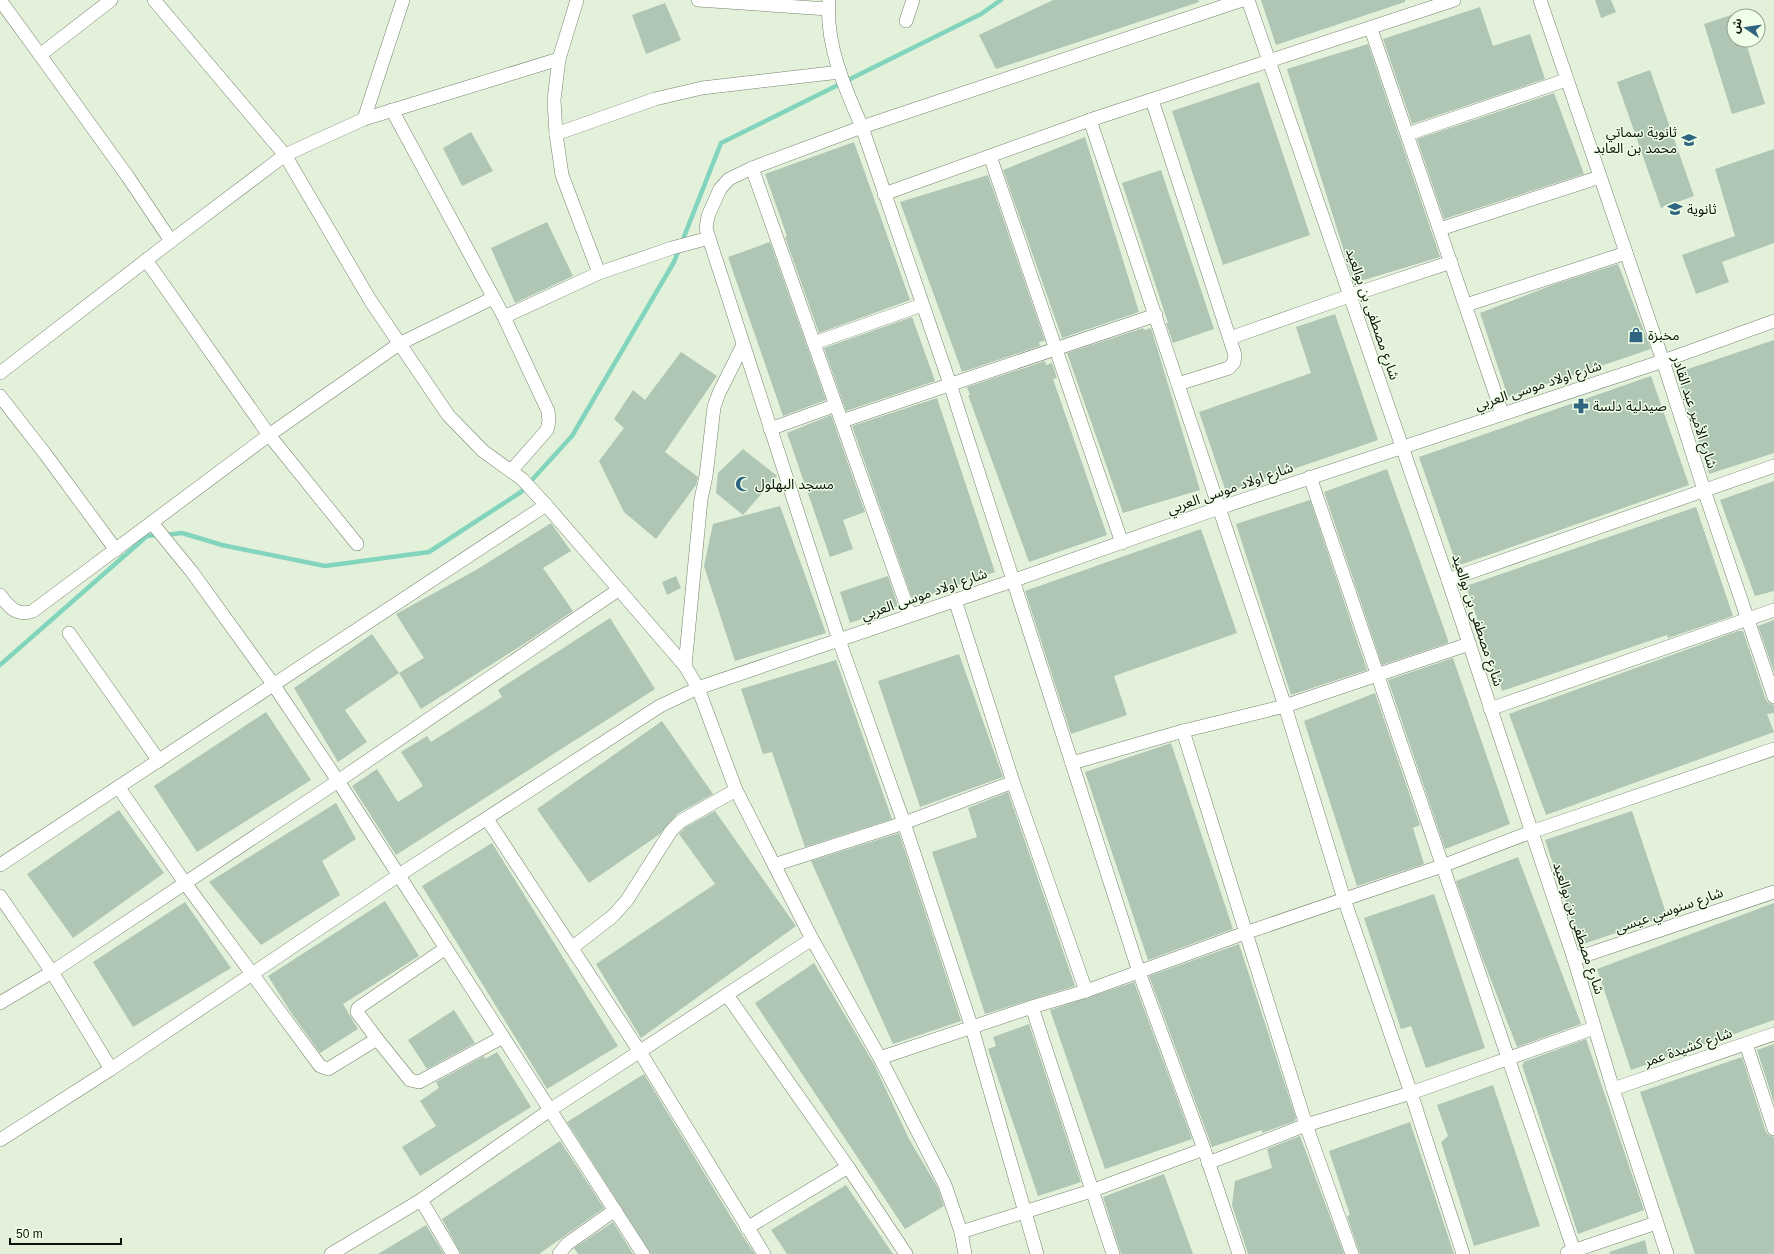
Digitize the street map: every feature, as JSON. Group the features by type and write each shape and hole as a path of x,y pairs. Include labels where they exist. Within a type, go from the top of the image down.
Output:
{"street":[{"path":"0,0 128,177 171,241"},
{"path":"40,56 111,0"},
{"path":"154,0 285,155 370,300 448,415 484,451 516,475 533,491 685,666 698,688 736,790 812,939 880,1058 945,1185 961,1232 962,1252"},
{"path":"364,119 403,0"},
{"path":"577,0 559,59 554,100 556,134 562,175 599,273"},
{"path":"698,0 829,4 832,44 840,72 862,127 950,384 1012,581 1139,972 1204,1149 1239,1254"},
{"path":"906,21 913,0"},
{"path":"1037,1254 972,1028 904,823 839,640 706,228 708,216 720,189 729,179 752,168 862,127 1242,0"},
{"name":"شارع مصطفى بن بوالعيد","path":"1248,0 1448,580 1530,832 1574,959 1613,1089 1667,1254"},
{"path":"884,194 1090,120 1371,29 1454,0"},
{"name":"شارع الأمير عبد القادر","path":"1540,0 1566,80 1663,360 1746,619 1774,697"},
{"path":"1371,29 1502,413"},
{"path":"0,373 285,155 364,119 559,59"},
{"path":"556,134 655,99 702,88 840,72"},
{"path":"1408,134 1566,80"},
{"path":"1152,100 1235,355 1234,362 1229,368 1178,384"},
{"path":"392,110 504,317 548,411 549,421 547,430 516,475"},
{"path":"1090,120 1285,706 1344,899 1411,1093 1463,1254"},
{"path":"990,156 1122,543"},
{"path":"752,168 910,615"},
{"path":"1440,229 1600,177"},
{"path":"504,317 599,273 672,248 709,238"},
{"path":"1466,306 1626,253"},
{"path":"146,260 270,435 357,544"},
{"path":"1230,338 1451,262"},
{"path":"0,595 10,609 21,612 33,611 270,435 399,344 494,298"},
{"path":"814,343 922,305"},
{"path":"842,421 1156,315"},
{"name":"شارع اولاد موسى العربي","path":"0,1140 111,1069 398,875 660,706 698,688 1122,543 1219,508 1663,360 1774,321"},
{"path":"685,666 701,500 706,476 714,407 719,393 743,345"},
{"path":"0,396 46,455 116,550"},
{"path":"770,429 836,405"},
{"path":"1448,580 1774,466"},
{"path":"1310,477 1509,1059 1569,1253 1656,1223"},
{"path":"0,865 119,788 273,684 546,505"},
{"path":"152,523 192,572 273,684 446,948 643,1254"},
{"path":"0,1003 52,972 338,782 618,590"},
{"path":"955,600 1013,782 1086,991"},
{"path":"1490,708 1774,610"},
{"path":"69,633 159,761"},
{"path":"1072,763 1183,731 1285,706 1469,644"},
{"path":"1183,731 1306,1126 1352,1254"},
{"path":"880,1058 1032,1007 1086,991 1245,933 1442,866 1530,832 1774,750"},
{"path":"774,865 904,823 1013,782"},
{"path":"119,788 185,883 320,1066 328,1069 377,1039"},
{"path":"573,947 613,916 627,900 671,831 681,821 736,790"},
{"path":"487,819 573,947 640,1052 764,1254"},
{"name":"شارع سنوسي عيسى","path":"1574,959 1774,892"},
{"path":"0,896 52,972 111,1069"},
{"path":"331,1254 421,1200 550,1110 812,939"},
{"path":"446,948 358,1008 357,1012 396,1064 410,1080 415,1082 419,1082 503,1036"},
{"path":"727,995 848,1167 906,1254"},
{"path":"1032,1007 1091,1191 1113,1254"},
{"path":"1208,1163 1306,1126 1411,1093 1594,1028"},
{"name":"شارع كشيدة عمر","path":"1613,1089 1774,1034"},
{"path":"1746,1044 1774,1129"},
{"path":"961,1232 1091,1191 1204,1149"},
{"path":"747,1228 848,1167"},
{"path":"421,1200 453,1254"},
{"path":"559,1254 567,1244 615,1210"}],"building":[{"path":"1053,0 1198,0 1199,2 996,69 979,35"},
{"path":"1261,0 1405,0 1405,2 1276,45"},
{"path":"1595,0 1611,0 1616,12 1601,18"},
{"path":"665,3 681,40 646,54 632,15"},
{"path":"1480,7 1493,46 1530,34 1545,79 1412,124 1383,39"},
{"path":"1726,17 1726,48 1748,48 1765,104 1732,114 1704,24"},
{"path":"1368,44 1440,257 1354,283 1287,69"},
{"path":"1650,70 1694,196 1661,208 1617,82"},
{"path":"1259,82 1310,235 1223,265 1172,111"},
{"path":"1554,93 1584,174 1444,219 1417,139"},
{"path":"471,132 493,171 462,186 443,148"},
{"path":"1085,137 1139,312 1062,338 1003,170"},
{"path":"854,142 910,300 819,333 785,237 787,236 765,174"},
{"path":"1774,149 1774,243 1722,262 1729,282 1696,294 1682,255 1735,236 1715,169"},
{"path":"1161,170 1214,329 1173,343 1166,323 1168,323 1122,183"},
{"path":"988,175 1045,341 1039,342 1040,346 962,372 900,202"},
{"path":"547,222 573,276 515,303 491,248"},
{"path":"770,242 826,400 783,416 728,257"},
{"path":"1618,264 1651,349 1508,397 1480,313 1555,284"},
{"path":"1335,314 1378,440 1226,492 1199,412 1311,373 1296,327"},
{"path":"912,317 935,381 846,411 824,348"},
{"path":"1143,328 1144,330 1151,328 1200,490 1123,513 1067,353"},
{"path":"1774,340 1774,453 1709,474 1676,373"},
{"path":"681,352 717,376 665,452 698,477 696,485 656,539 624,512 599,461 624,428 614,419 633,390 645,400"},
{"path":"1045,361 1046,365 1052,363 1057,378 1053,379 1107,535 1029,562 968,395 970,395 967,387"},
{"path":"1651,376 1689,485 1457,566 1419,457"},
{"path":"937,398 995,572 913,601 852,426"},
{"path":"831,415 865,512 843,520 853,549 830,557 787,433"},
{"name":"مسجد البهلول","path":"743,449 777,476 743,515 716,493 718,473"},
{"path":"1387,469 1448,643 1382,665 1324,492"},
{"path":"1774,481 1774,591 1755,596 1720,500"},
{"path":"1310,500 1367,670 1291,695 1236,524"},
{"path":"780,506 826,633 735,661 704,566 713,524"},
{"path":"1696,507 1733,616 1668,638 1667,635 1502,691 1466,586"},
{"path":"551,523 571,551 543,568 573,611 421,709 399,673 424,658 396,614 476,570"},
{"path":"1201,529 1237,633 1114,676 1127,715 1071,734 1025,591"},
{"path":"676,576 681,588 667,595 662,582"},
{"path":"888,576 898,606 850,623 840,592"},
{"path":"610,618 655,689 396,855 352,786 377,769 398,802 423,786 401,752 427,736 431,742 502,697 498,690"},
{"path":"1774,620 1774,672 1758,626"},
{"path":"1738,631 1743,631 1766,700 1774,705 1774,713 1767,714 1774,732 1546,815 1509,714"},
{"path":"372,634 399,673 345,710 367,742 338,762 294,688"},
{"path":"959,654 1003,777 920,807 878,681"},
{"path":"1453,658 1510,824 1445,849 1388,680"},
{"path":"836,660 892,819 805,847 772,752 763,754 741,689"},
{"path":"1375,693 1420,825 1413,828 1424,864 1357,886 1304,721"},
{"path":"266,712 311,780 197,852 154,786"},
{"path":"662,721 713,794 677,814 660,834 589,883 537,809"},
{"path":"1171,743 1233,929 1148,960 1085,772"},
{"path":"1008,792 1075,986 985,1014 932,852 977,837 968,808"},
{"path":"336,803 356,839 322,861 340,895 261,945 209,882"},
{"path":"119,810 164,873 73,938 27,874"},
{"path":"715,811 796,926 641,1038 596,964 715,884 679,834 686,827"},
{"path":"1632,811 1667,916 1580,945 1545,840"},
{"path":"899,833 961,1021 893,1044 811,861"},
{"path":"492,843 618,1046 547,1089 422,886"},
{"path":"1518,857 1581,1024 1517,1047 1482,957 1456,881"},
{"path":"1434,894 1485,1048 1426,1068 1411,1026 1401,1029 1364,918"},
{"path":"385,901 419,956 343,1004 358,1029 320,1053 290,1011 268,976"},
{"path":"185,902 231,968 133,1027 93,962"},
{"path":"1774,903 1774,1020 1631,1070 1597,969"},
{"path":"1239,944 1296,1118 1295,1121 1262,1133 1262,1130 1212,1147 1149,976"},
{"path":"814,963 874,1064 909,1139 938,1188 944,1206 905,1229 755,1003"},
{"path":"1134,982 1192,1139 1105,1169 1050,1010"},
{"path":"454,1010 475,1043 427,1069 408,1040"},
{"path":"1029,1024 1081,1182 1038,1196 988,1049 996,1046 993,1037"},
{"path":"1586,1039 1644,1210 1578,1234 1522,1065 1524,1064 1523,1062"},
{"path":"1774,1044 1774,1103 1757,1050"},
{"path":"497,1052 531,1107 420,1176 402,1147 436,1126 420,1101 439,1088 436,1082 484,1056 485,1059"},
{"path":"1742,1057 1766,1132 1774,1137 1774,1254 1695,1254 1640,1092"},
{"path":"644,1074 740,1232 755,1254 651,1254 567,1122"},
{"path":"1493,1085 1540,1226 1474,1246 1441,1142 1448,1136 1437,1105"},
{"path":"1410,1122 1454,1254 1360,1254 1347,1216 1350,1215 1329,1151"},
{"path":"1300,1136 1344,1254 1248,1254 1232,1205 1235,1181 1272,1168 1267,1149"},
{"path":"560,1141 604,1208 539,1254 461,1254 442,1219"},
{"path":"1164,1174 1193,1254 1121,1254 1103,1197"},
{"path":"846,1185 893,1254 787,1254 771,1230"},
{"path":"613,1222 633,1254 578,1254 574,1248"},
{"path":"426,1225 444,1254 378,1254"},
{"path":"1645,1240 1648,1254 1610,1254 1609,1252"}],"waterway":[{"path":"165,535 182,533 222,545 325,566 429,552 521,492 572,436 674,262 721,143 981,14 1001,0"},
{"path":"0,665 147,536 158,535"}],"place":[{"name":"ثانوية سماتي محمد بن العابد","path":"1689,140"},
{"name":"ثانوية","path":"1675,209"},
{"name":"مخبزة","path":"1636,335"},
{"name":"صيدلية دلسة","path":"1581,406"},
{"name":"مسجد البهلول","path":"743,484"}]}
